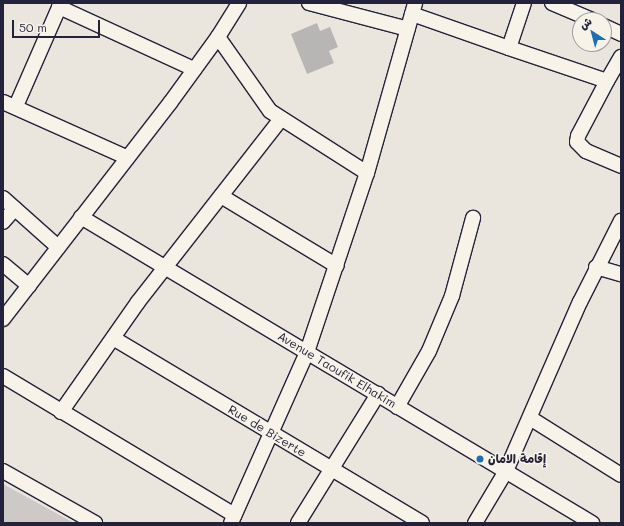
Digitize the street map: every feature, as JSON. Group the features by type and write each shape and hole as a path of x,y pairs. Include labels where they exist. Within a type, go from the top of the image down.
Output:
{"street":[{"path":"3,319 218,37 239,3"},
{"path":"310,3 408,29"},
{"path":"509,48 524,3"},
{"path":"552,3 573,12"},
{"path":"126,157 9,104 60,5 194,68"},
{"path":"3,376 232,519 307,352 367,173 414,8 509,48 606,81"},
{"path":"218,37 270,111 367,173"},
{"path":"621,57 606,81 578,136 578,142 586,150 621,166"},
{"path":"61,412 113,338 166,267 281,119"},
{"path":"221,196 337,266"},
{"path":"3,198 58,247"},
{"path":"3,222 15,208"},
{"name":"Avenue Taoufik Elhakim","path":"81,217 592,523"},
{"path":"397,407 429,351 452,296 473,218"},
{"path":"475,523 506,471 596,267 621,221"},
{"path":"3,264 28,286"},
{"path":"596,267 621,274"},
{"name":"Rue de Bizerte","path":"113,338 242,416 272,432 331,470 422,523"},
{"path":"298,523 378,394"},
{"path":"530,418 621,475"},
{"path":"3,471 96,523"}],"shaded area":[{"path":"3,484 74,523 3,523"}],"building":[{"path":"317,23 320,31 330,27 338,47 329,51 334,63 307,74 291,34"}],"place":[{"name":"إقامة الامان","path":"480,459"}]}
